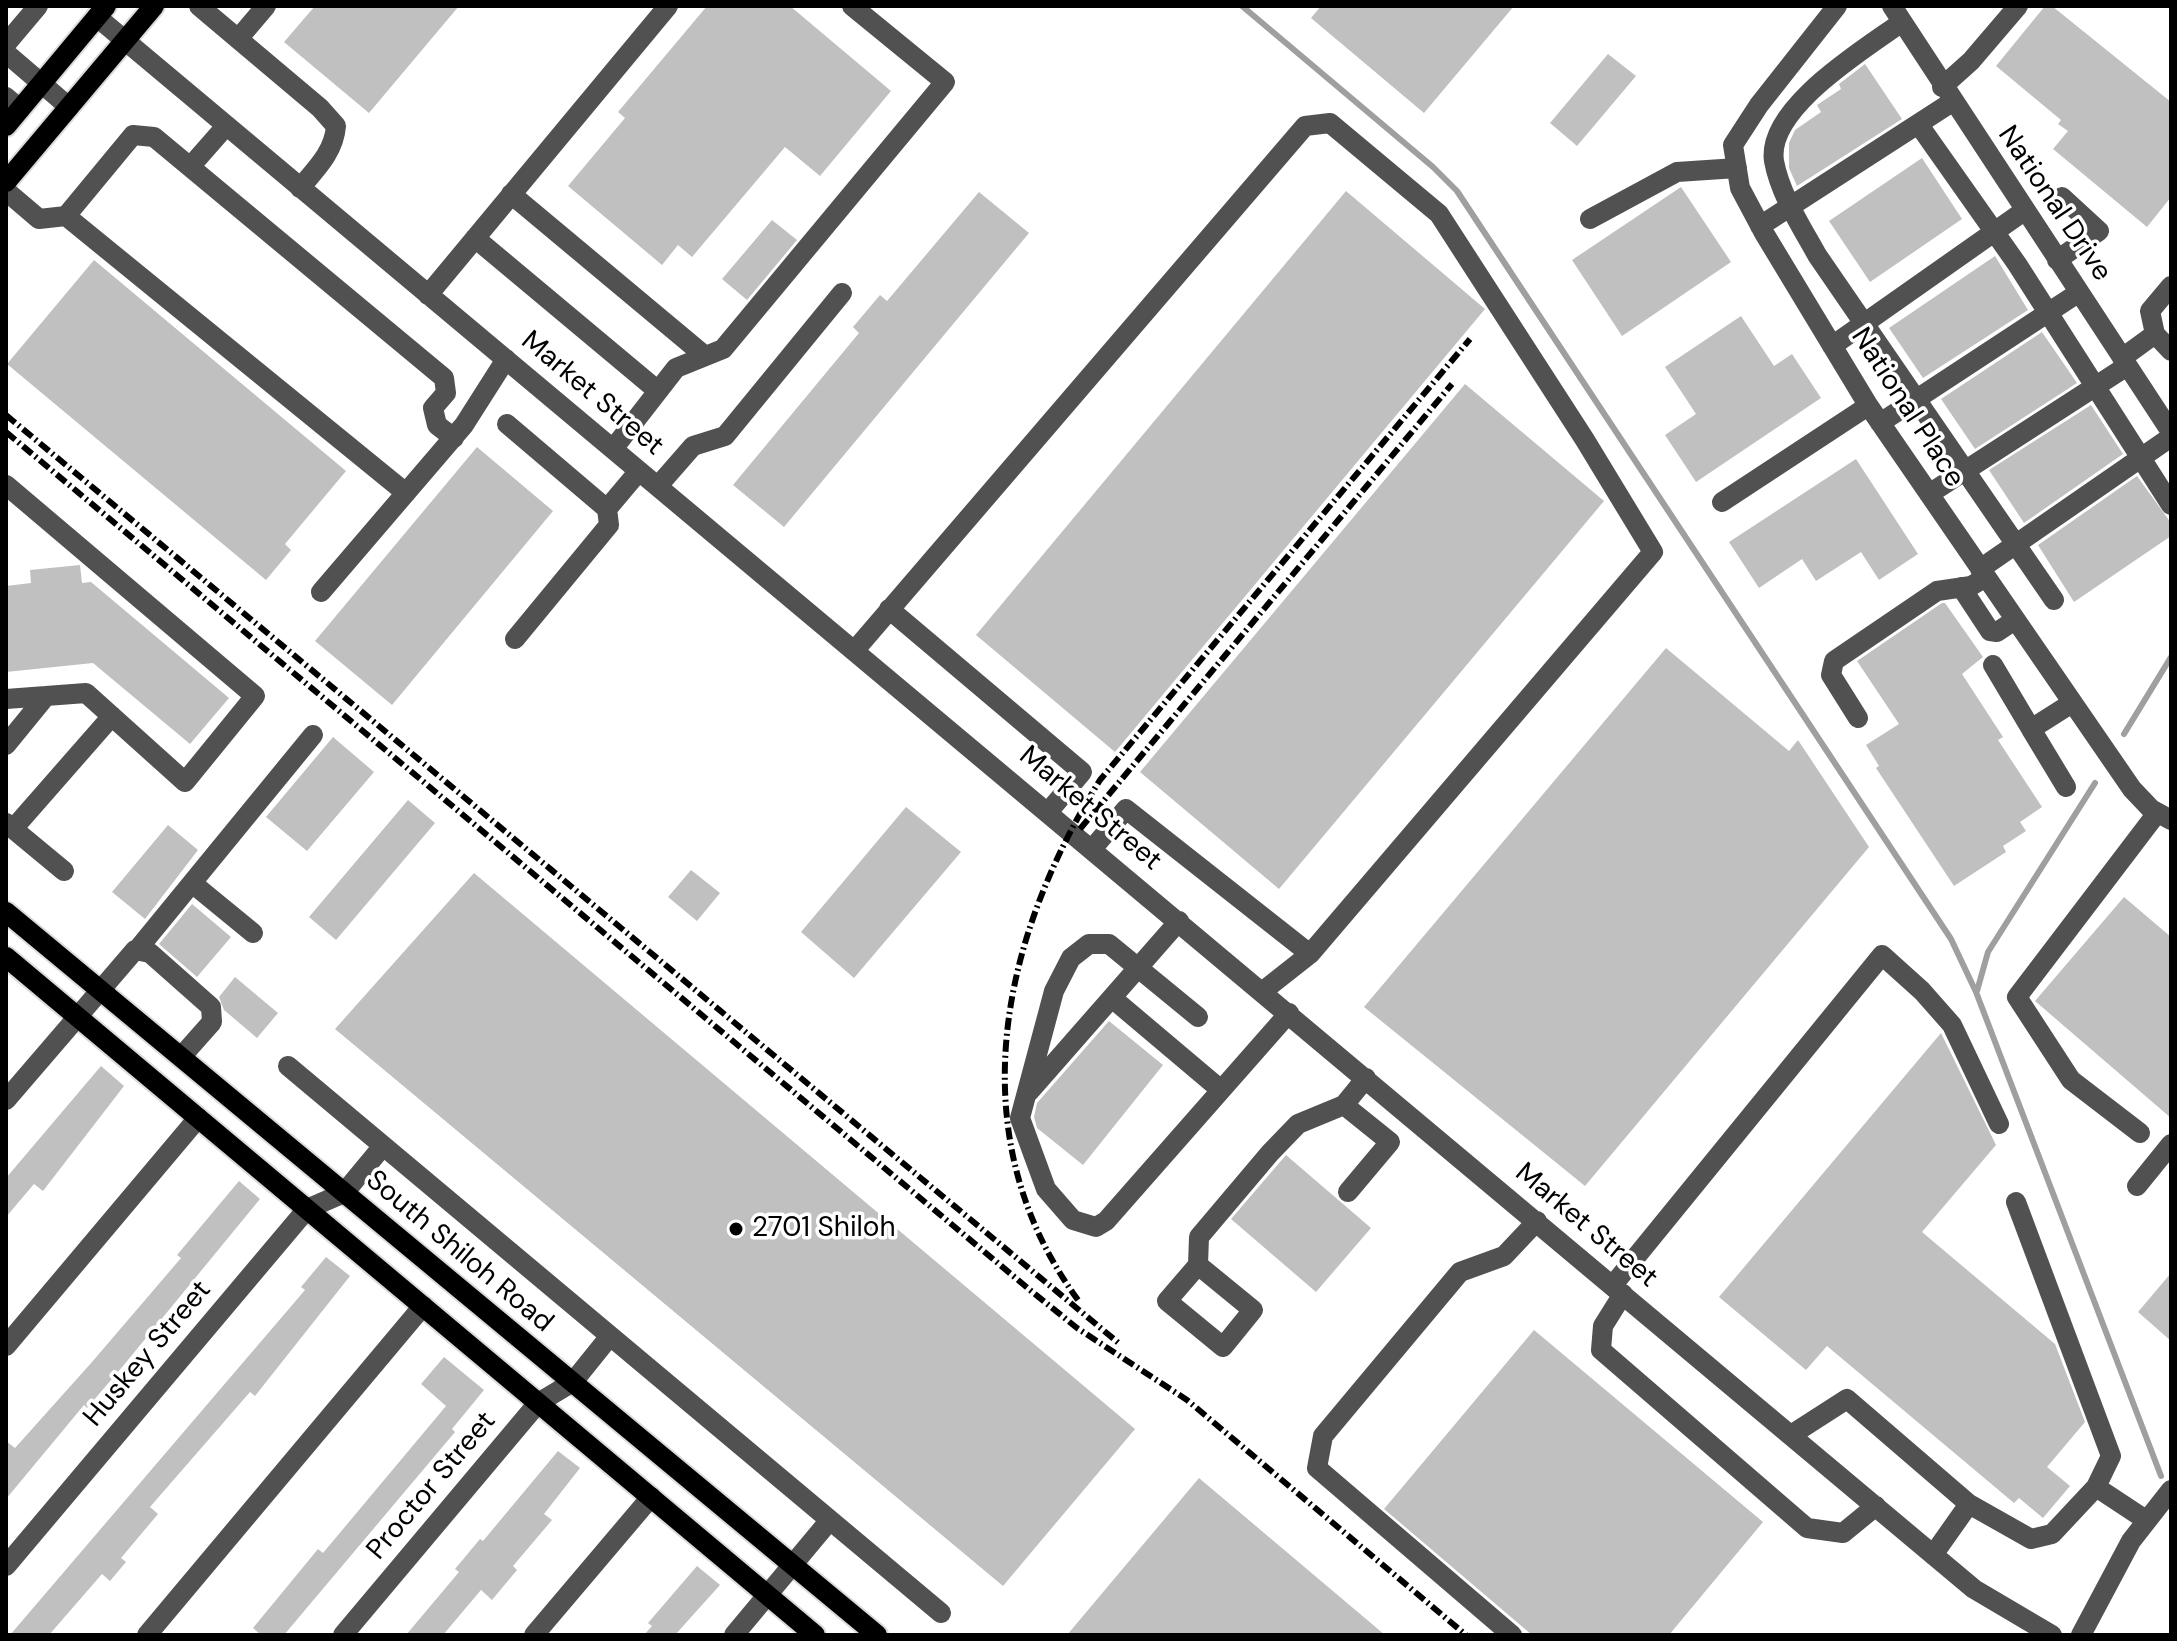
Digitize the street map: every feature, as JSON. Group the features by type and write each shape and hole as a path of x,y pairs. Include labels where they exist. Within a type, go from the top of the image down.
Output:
{"main road":[{"path":"6,182 154,6"},
{"path":"6,126 13,103 41,83 101,12"},
{"name":"South Shiloh Road","path":"6,912 877,1635"},
{"path":"6,957 815,1635"}],"street":[{"path":"6,44 38,6"},
{"path":"199,6 320,108 336,126 335,140 327,154 300,188"},
{"path":"238,39 266,6"},
{"path":"428,295 668,6"},
{"path":"613,449 676,368 723,349 945,82 852,6"},
{"name":"National Place","path":"1837,6 1759,105 1733,145 1740,188 1874,414 2132,789 2164,816"},
{"path":"1760,226 1919,125 2018,6"},
{"name":"Market Street","path":"101,12 124,42 1049,811 1933,1555 1974,1589 2052,1635"},
{"path":"1897,14 1786,117 1775,141 1774,161 1791,208 1817,255 2018,543 2054,600"},
{"name":"National Drive","path":"1897,14 2171,435"},
{"path":"6,53 69,107"},
{"path":"855,650 1305,126 1330,123 1439,214 1653,552 1310,954 1263,991"},
{"path":"1919,125 1995,232 2171,505"},
{"path":"190,167 226,126"},
{"path":"6,191 39,219 66,216 133,135 154,137 444,378 446,393 433,408 437,425 454,438"},
{"path":"1590,219 1677,172 1737,168"},
{"path":"511,194 705,356"},
{"path":"2057,260 2099,231 2062,197"},
{"path":"1832,346 2024,211"},
{"path":"66,216 406,493"},
{"path":"475,238 658,391"},
{"path":"2171,286 2150,311 2155,334 2171,351"},
{"path":"658,486 693,446 725,436 842,293"},
{"path":"1722,502 1874,414 1918,398 2078,293"},
{"path":"1929,494 2094,388 2155,334"},
{"path":"321,592 454,438 506,359"},
{"path":"507,424 607,509 609,525 515,639"},
{"path":"1858,718 1831,675 1834,661 1937,591 1961,587 1983,573 2018,543 2171,435"},
{"path":"607,509 639,471"},
{"path":"6,485 255,696 185,782 86,693 6,699"},
{"path":"1961,587 1990,631 1997,632 2015,620"},
{"path":"889,609 1082,772 1049,811"},
{"path":"1993,665 2066,787"},
{"path":"6,745 46,696"},
{"path":"2031,729 2072,703"},
{"path":"64,871 10,826 112,716"},
{"path":"6,1100 99,989 137,950 313,735"},
{"path":"1093,848 1126,809 1310,954"},
{"path":"2140,1133 2071,1080 2017,997 2164,816"},
{"path":"192,883 253,933"},
{"path":"1026,1096 1179,921"},
{"path":"1198,1017 1109,944 1089,944 1071,958 1054,991 1020,1118 1046,1189 1073,1220 1096,1227 1106,1221 1289,1013"},
{"path":"137,950 150,953 211,1007 212,1022 181,1057"},
{"path":"1876,1506 1843,1533 1807,1528 1601,1350 1603,1326 1618,1289 1882,955 1922,991 1952,1025 1999,1124"},
{"path":"1112,998 1221,1090"},
{"path":"288,1066 941,1613"},
{"path":"1198,1265 1199,1237 1270,1153 1298,1124 1344,1105 1366,1078"},
{"path":"1344,1105 1390,1142 1348,1192"},
{"path":"6,1346 198,1118"},
{"path":"2137,1186 2171,1144"},
{"path":"344,1193 383,1146"},
{"name":"Huskey Street","path":"6,1566 307,1209 344,1193"},
{"path":"1791,1435 1847,1399 1969,1504 2031,1539 2052,1534 2096,1487 2111,1456 2016,1202"},
{"path":"1512,1635 1317,1468 1323,1436 1460,1272 1504,1256 1537,1221"},
{"path":"147,1635 423,1306"},
{"path":"573,1382 610,1336"},
{"name":"Proctor Street","path":"343,1635 538,1403 573,1382"},
{"path":"2096,1487 2146,1520"},
{"path":"2081,1635 2131,1541 2171,1490"},
{"path":"534,1635 651,1497"},
{"path":"1933,1555 1969,1504"},
{"path":"734,1635 830,1520"}],"building":[{"path":"315,6 459,6 369,113 284,42"},
{"path":"707,6 790,6 891,91 820,176 785,147 692,257 678,245 662,265 568,186 625,118 618,112"},
{"path":"1321,6 1514,6 1424,113 1311,18"},
{"path":"2045,6 2052,6 2171,102 2171,197 2147,227 2053,149 2068,131 2058,124 2061,120 1996,66"},
{"path":"1608,54 1636,76 1577,146 1550,123"},
{"path":"1865,64 1902,119 1797,186 1789,168 1789,143 1795,130 1821,112 1817,105 1841,89 1839,84"},
{"path":"1922,158 1962,219 1870,282 1829,221"},
{"path":"1681,187 1731,262 1622,336 1572,260"},
{"path":"1346,191 1485,309 1115,752 976,635"},
{"path":"979,192 1029,233 784,527 733,485 859,333 853,327 880,295 887,301"},
{"path":"772,220 797,240 747,300 722,279"},
{"path":"1995,256 2028,310 1923,378 1889,328"},
{"path":"94,260 346,471 285,544 291,550 266,580 7,364"},
{"path":"1741,316 1774,366 1792,354 1821,398 1696,482 1665,435 1696,414 1665,367"},
{"path":"2042,332 2077,383 1975,449 1941,399"},
{"path":"1465,384 1604,501 1279,889 1140,772"},
{"path":"2091,405 2123,454 2024,523 1989,470"},
{"path":"477,447 553,511 392,705 315,641"},
{"path":"1856,459 1918,554 1879,580 1861,552 1816,581 1802,559 1759,588 1729,542"},
{"path":"2137,476 2171,523 2171,536 2074,602 2038,545"},
{"path":"80,565 82,583 91,582 229,698 190,744 93,663 6,672 6,586 31,583 30,570"},
{"path":"1942,603 1983,657 1962,674 2003,737 1998,740 2042,807 2020,822 2026,831 2003,846 2006,852 1954,886 1876,768 1879,766 1866,745 1899,724 1857,661"},
{"path":"1666,648 1789,751 1798,740 1869,847 1585,1186 1364,1007"},
{"path":"333,737 374,772 307,851 266,817"},
{"path":"408,800 435,823 336,940 309,917"},
{"path":"906,807 961,852 854,978 801,932"},
{"path":"168,825 198,850 145,919 112,892"},
{"path":"691,870 720,893 697,921 668,897"},
{"name":"2701 Shiloh","path":"474,873 1135,1429 1003,1586 335,1029"},
{"path":"2124,897 2171,937 2171,1118 2035,1001"},
{"path":"192,904 231,937 197,977 159,944"},
{"path":"235,977 278,1013 257,1038 224,1010 219,997"},
{"path":"1109,1021 1163,1065 1083,1165 1037,1128 1034,1117 1037,1103"},
{"path":"1941,1033 1996,1145 1922,1232 2055,1344 2085,1422 2047,1467 2070,1486 2043,1518 2019,1498 2014,1503 1827,1346 1806,1370 1719,1297"},
{"path":"101,1066 124,1086 43,1191 34,1184 6,1217 6,1178"},
{"path":"1286,1155 1371,1228 1316,1292 1231,1219"},
{"path":"239,1181 260,1199 123,1366 87,1408 84,1405 6,1499 6,1441 15,1448 181,1258 177,1255"},
{"path":"326,1257 350,1276 255,1396 250,1392 150,1507 158,1514 121,1558 126,1562 110,1581 102,1574 49,1635 10,1635 305,1290 301,1287"},
{"path":"2171,1273 2171,1341 2138,1312"},
{"path":"1534,1330 1763,1522 1669,1635 1532,1635 1384,1509"},
{"path":"444,1357 484,1390 452,1429 455,1432 284,1635 261,1635 253,1628 318,1549 323,1553 446,1406 421,1384"},
{"path":"558,1451 580,1468 544,1514 552,1520 513,1566 517,1570 492,1600 481,1590 443,1635 406,1635 459,1572 455,1569 480,1539 483,1541"},
{"path":"1199,1478 1385,1635 1067,1635"},
{"path":"697,1566 720,1585 675,1635 644,1635 652,1626 648,1623"}],"waterway":[{"path":"1242,6 1433,167 1457,191 1951,939 1976,992 2161,1476"},
{"path":"2124,734 2171,657"},
{"path":"1977,991 1988,952 2095,783"}],"railway":[{"path":"1078,1300 1040,1237 1017,1172 1006,1106 1006,1038 1017,972 1038,906 1065,842 1100,780 1470,339"},
{"path":"1080,829 1452,384"},
{"path":"6,415 1121,1345"},
{"path":"6,432 1030,1290 1077,1328 1187,1400 1466,1635"}],"place":[{"name":"2701 Shiloh","path":"736,1229"}]}
